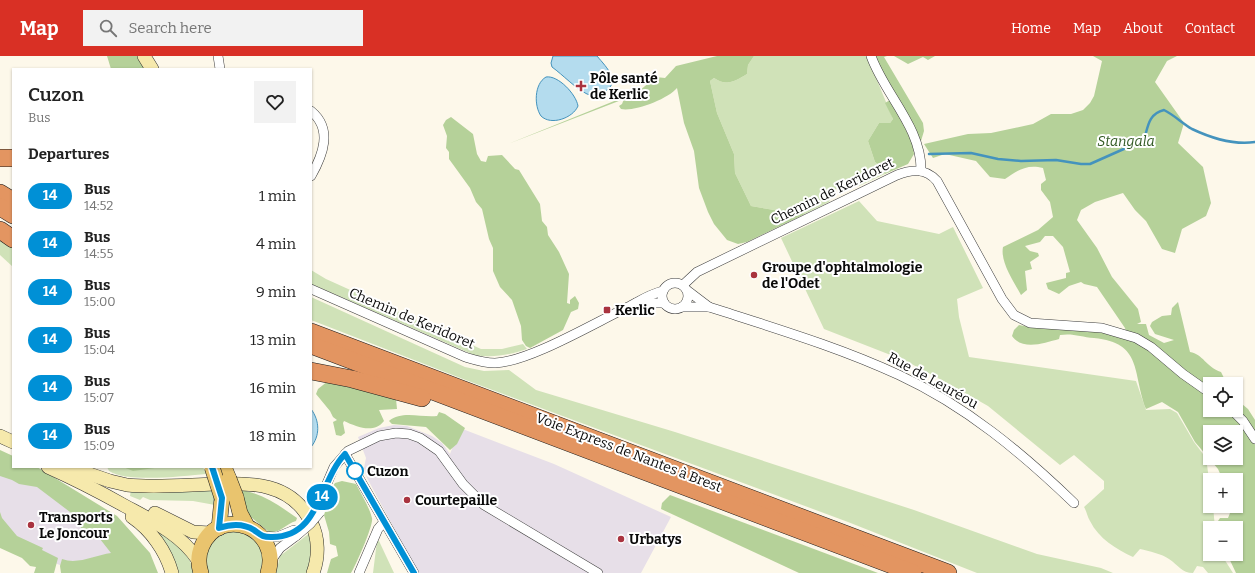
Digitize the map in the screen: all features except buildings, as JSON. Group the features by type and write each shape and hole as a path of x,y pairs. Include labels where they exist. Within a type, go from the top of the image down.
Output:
{"highway":[{"path":"0,158 12,158"},
{"path":"0,193 12,199"},
{"path":"0,207 12,214"},
{"path":"0,230 12,238"},
{"name":"Voie Express de Nantes à Brest","path":"312,332 948,573"},
{"name":"Voie Express de Nantes à Brest","path":"312,345 913,573"},
{"path":"312,371 382,387 547,435"}],"main road":[{"path":"144,56 151,68"},
{"path":"0,436 12,442"},
{"path":"0,445 12,451"},
{"path":"55,468 127,485 248,484 278,490 300,505 313,526 316,537 317,554 313,573"},
{"path":"213,468 247,526 261,536 268,548 269,567"},
{"path":"200,566 204,541 215,530 229,497 224,468"},
{"path":"68,470 193,532 215,530 228,525 247,526"},
{"path":"68,470 182,541 200,566"},
{"path":"68,470 144,526 159,546 172,573"}],"street":[{"path":"218,56 219,68"},
{"path":"871,56 916,141 921,155 921,171 931,175 938,181 1010,310 1020,319 1030,324 1102,328 1136,338 1151,347 1183,374 1203,388"},
{"path":"312,112 321,122 325,138 321,156 312,174"},
{"name":"Chemin de Keridoret","path":"685,288 697,272 897,175 910,171 921,171"},
{"path":"672,283 685,288 688,300 682,307 671,309 664,303 662,297 663,290 672,283"},
{"name":"Rue de Leuréou","path":"685,288 709,307"},
{"name":"Chemin de Keridoret","path":"312,289 465,357 486,363 503,362 529,354 646,296 663,290"},
{"name":"Chemin de Keridoret","path":"634,303 664,303"},
{"name":"Rue de Leuréou","path":"682,307 709,307 831,347 877,365 923,388 967,414 1002,439 1031,463 1074,504"},
{"path":"1239,417 1255,439"},
{"path":"269,567 280,548 318,509 334,467 345,454 358,445 379,436 396,433 420,438 439,451 463,484 484,505 598,573"},
{"path":"345,454 414,573"},
{"path":"358,573 378,529 384,522"},
{"path":"261,536 277,537 295,533"}],"shaded area":[{"path":"394,425 407,426 432,436 442,443 450,454 460,428 554,464 671,517 641,573 418,573 367,478 364,468 366,458 358,437 379,428"},
{"path":"0,454 12,466 12,468 14,468 136,556 79,573 38,556 0,536"}],"green space":[{"path":"107,56 150,56 148,68 111,68"},
{"path":"717,56 754,56 748,65 747,74 743,77 727,83 714,78 710,81 717,113 734,154 735,173 751,206 774,210 792,209 805,214 747,242 738,244 727,240 714,224 708,212 699,188 694,151 684,123 677,88 659,100 642,107 634,109 621,109 619,106 622,104 624,99 508,144 639,91 656,77 665,78 676,66"},
{"path":"754,56 867,56 893,119 890,123 879,123 868,141 875,162 882,167 885,174 859,186 838,187 832,193 829,202 805,214 792,209 774,210 751,206 735,173 734,154 717,113 710,81 714,78 727,83 743,77 747,74 748,65"},
{"path":"875,56 887,56 884,57 923,123 924,131 921,141 905,128 909,136 912,138 914,154 908,164 885,174 882,167 875,162 868,141 879,123 890,123 893,119 885,103 895,97"},
{"path":"894,56 935,56 928,60 923,57 908,64"},
{"name":"Stangala","path":"1093,56 1177,56 1167,61 1155,82 1184,123 1178,143 1203,167 1211,203 1206,216 1182,229 1175,253 1162,249 1146,221 1135,210 1123,193 1095,202 1081,210 1077,220 1097,248 1112,277 1138,309 1141,322 1137,324 1146,324 1149,335 1164,343 1174,340 1155,334 1150,326 1152,322 1162,316 1171,315 1172,308 1178,302 1190,352 1198,355 1216,370 1221,372 1224,377 1203,377 1203,417 1243,417 1243,405 1248,409 1255,420 1255,573 1236,573 1230,561 1243,561 1243,521 1218,521 1220,518 1228,518 1230,513 1243,513 1243,473 1220,473 1215,465 1243,465 1243,425 1203,425 1203,451 1195,442 1178,412 1162,402 1146,409 1133,362 1128,353 1121,346 1110,341 1069,334 1060,335 1059,339 1034,345 1028,345 1017,341 1012,336 1014,330 1019,325 1034,328 1073,329 1127,335 1125,328 1097,287 1081,282 1069,286 1059,294 1048,289 1046,283 1066,278 1066,273 1070,272 1063,247 1053,236 1045,236 1040,242 1025,246 1030,251 1038,253 1039,256 1030,262 1032,269 1025,271 1027,290 1021,295 1008,272 1004,259 1003,247 1038,230 1053,217 1050,202 1041,190 1041,184 1046,180 1043,168 1027,167 1005,179 990,177 976,161 945,154 933,158 924,144 968,134 991,133 1033,124 1051,114 1071,114 1083,110 1094,96 1102,61"},
{"path":"451,117 473,134 477,154 481,161 486,162 488,156 502,155 515,169 519,170 540,204 542,221 547,227 548,235 559,252 569,274 567,303 570,304 570,300 575,296 579,303 578,309 571,312 563,330 530,348 526,346 522,340 521,326 512,300 500,287 493,271 493,248 489,239 482,209 476,202 470,188 449,159 449,152 446,148 447,136 443,125 446,120"},
{"path":"859,201 877,221 939,234 953,227 983,288 957,299 959,317 969,357 1136,381 1146,410 1170,409 1177,413 1203,454 1203,465 1207,465 1208,473 1203,473 1203,513 1214,513 1214,521 1203,521 1203,561 1225,561 1233,573 1208,573 1203,567 1197,566 1193,573 1189,573 1166,557 1140,549 1133,557 1108,543 1094,527 1084,507 1104,489 1104,481 1074,455 1060,465 988,406 951,385 906,361 824,329 781,238"},
{"path":"0,236 12,244 12,266 0,255"},
{"path":"312,271 326,279 481,349 502,349 523,344 527,349 501,355 474,355 312,284"},
{"path":"312,297 465,367 484,371 509,370 536,390 675,432 914,510 1037,554 1101,568 1113,573 977,573 848,522 463,379 312,320"},
{"path":"328,381 396,399 397,409 379,410 384,421 375,427 365,428 344,421 345,433 341,436 336,435 333,422 337,420 333,417 316,394 318,389"},
{"path":"439,412 445,414 465,428 457,444 450,450 426,427 392,424 389,421 406,415 437,416"},
{"path":"0,450 12,456 12,468 39,468 117,516 150,553 158,573 61,573 60,566 62,559 74,561 111,553 100,539 92,539 85,535 74,515 37,487 19,484 0,476"},
{"path":"108,468 203,468 206,474 142,478 117,475 109,471"},
{"path":"126,468 155,468 133,471"},
{"path":"342,481 356,484 369,509 372,522 357,562 351,573 327,573 331,559 338,556 336,546 330,544 329,532 324,515 333,486 335,483"},
{"path":"211,488 215,495 215,505 193,501 150,500 143,497 140,500 130,496 131,489"},
{"path":"242,490 257,494 271,501 297,518 296,521 280,530 269,532 247,514"},
{"path":"670,495 878,573 799,573 661,509 662,503"},
{"path":"0,512 2,518 17,536 43,548 42,550 58,558 54,573 34,573 36,567 30,566 22,558 0,548"},
{"path":"151,527 172,540 183,550 188,557 194,573 176,573"},
{"path":"235,531 251,537 259,545 262,556 261,573 208,573 207,557 210,545 220,536"},
{"path":"311,532 313,546 309,573 276,573 280,556"},
{"path":"377,541 379,541 394,573 373,573"}],"water":[{"path":"553,56 597,56 609,70 612,80 611,85 600,94 587,94 552,67 551,63"},
{"path":"546,77 551,77 561,82 574,96 578,106 572,114 556,120 545,119 541,116 537,107 536,95 539,85"},
{"path":"312,411 316,418 318,428 312,446"}],"waterway":[{"path":"929,154 971,153 998,159 1021,161 1056,160 1090,164 1144,140 1152,118 1164,110 1192,129 1207,135 1231,142 1255,142"}],"bus line":[{"name":"14","path":"213,468 216,474 222,498 222,512 219,528 238,524 255,530 261,536 277,537 290,533 314,513 321,500 334,467 345,454 378,513 396,539 414,573"}],"place":[{"name":"Pôle santé de Kerlic","path":"581,86"},
{"name":"Groupe d'ophtalmologie de l'Odet","path":"754,275"},
{"name":"Kerlic","path":"607,310"},
{"name":"Cuzon","path":"355,471"},
{"name":"Courtepaille","path":"407,500"},
{"name":"Transports Le Joncour","path":"31,525"},
{"name":"Urbatys","path":"621,539"}]}
